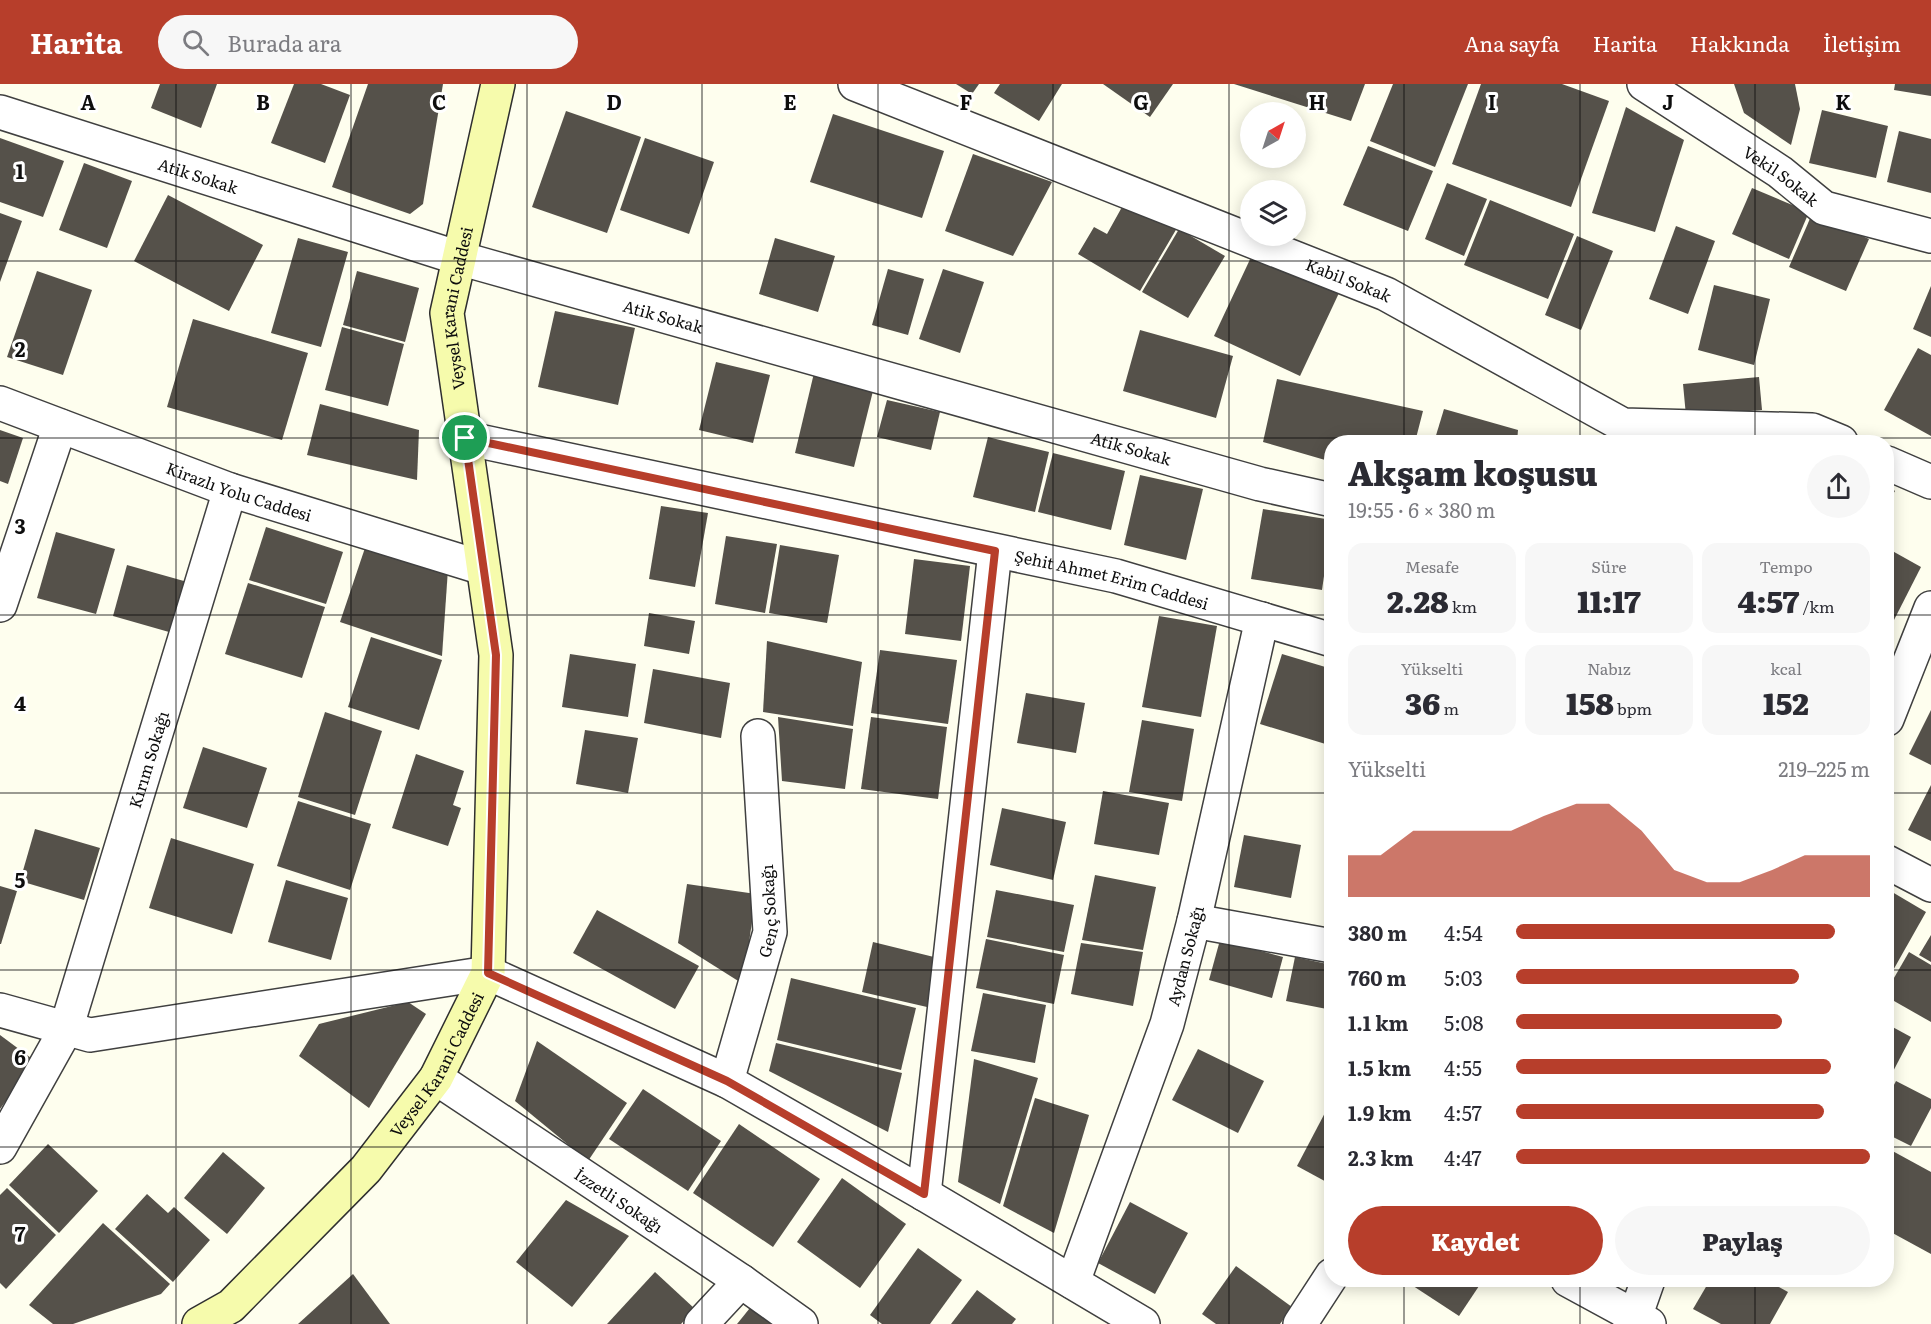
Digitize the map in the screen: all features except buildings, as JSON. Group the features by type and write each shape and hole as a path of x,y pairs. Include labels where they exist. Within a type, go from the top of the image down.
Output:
{"main road":[{"name":"Veysel Karani Caddesi","path":"199,1324 231,1306 366,1169 436,1078 488,973 496,655 447,313 498,84"}],"street":[{"name":"Kabil Sokak","path":"855,84 1386,294 1622,434 1812,430 1824,435"},
{"name":"Vekil Sokak","path":"1644,84 1673,95 1780,172 1824,208 1931,236"},
{"name":"Atik Sokak","path":"0,112 459,258 1249,481 1324,498"},
{"name":"Kirazlı Yolu Caddesi","path":"0,403 230,490 483,568"},
{"path":"0,604 60,426"},
{"name":"Şehit Ahmet Erim Caddesi","path":"465,438 1116,576 1324,638"},
{"path":"1894,466 1931,482"},
{"name":"Kırım Sokağı","path":"0,1147 66,1029 230,490"},
{"path":"924,1194 995,551"},
{"path":"1894,701 1931,608"},
{"name":"Aydan Sokağı","path":"1074,1282 1167,1024 1194,921 1262,619"},
{"name":"Genç Sokağı","path":"727,1081 770,932 758,736"},
{"path":"1894,866 1931,885"},
{"path":"1194,921 1324,945"},
{"path":"0,1010 90,1035 488,973 727,1081 1143,1324"},
{"name":"İzzetli Sokağı","path":"436,1078 741,1281 801,1324"},
{"path":"701,1324 741,1281"},
{"path":"1300,1324 1324,1287"},
{"path":"1580,1287 1638,1322 1646,1287"}],"route":[{"path":"465,438 995,551 924,1194 727,1081 488,973 496,655 465,438"}]}
